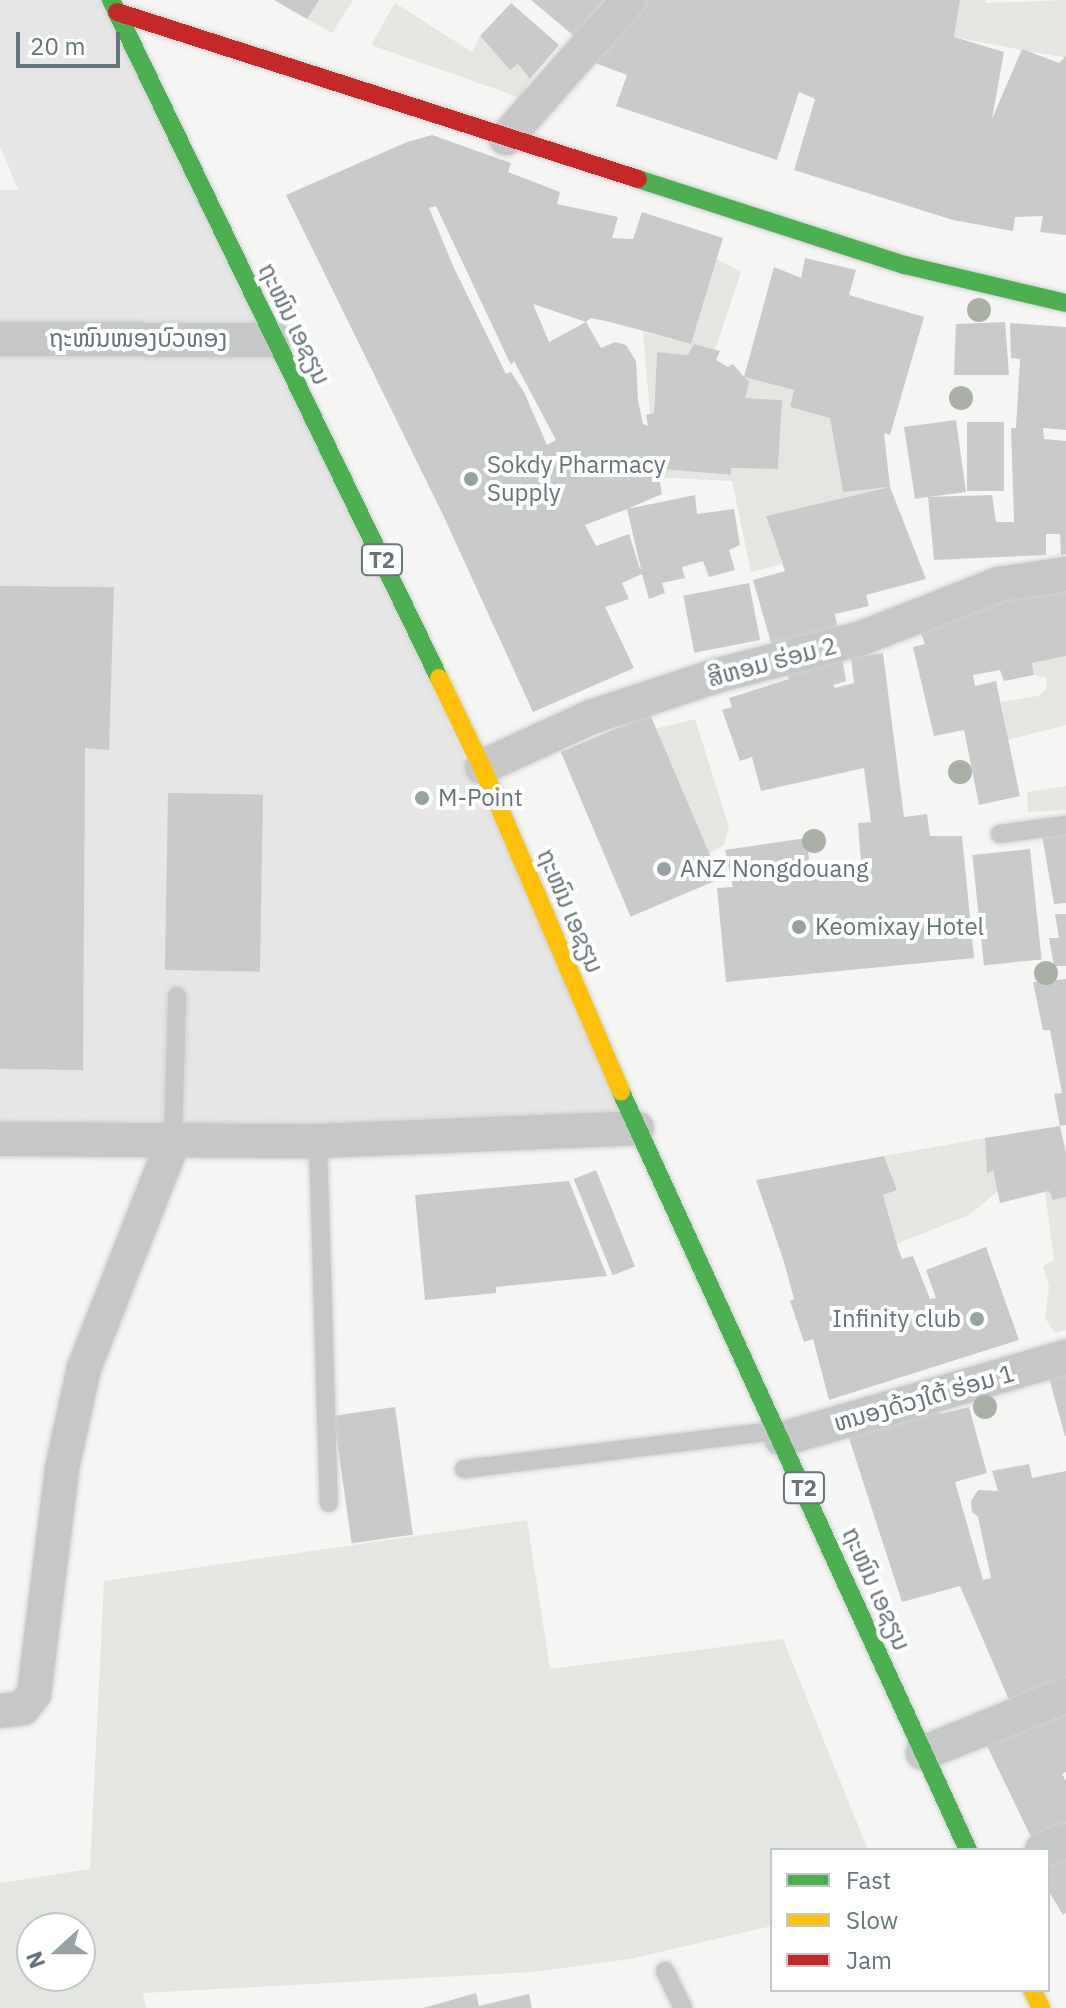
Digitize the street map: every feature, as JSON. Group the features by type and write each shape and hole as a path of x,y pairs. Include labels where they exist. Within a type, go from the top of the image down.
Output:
{"main road":[{"path":"114,6 506,138 905,265 1066,303"},
{"name":"ຖະໜົນ ເອຊຽນ","path":"114,6 482,767 637,1128 967,1848"}],"street":[{"path":"506,138 628,0"},
{"name":"ຖະໜົນໜອງບົວທອງ","path":"0,339 275,340"},
{"name":"ສີຫອມ ຮ່ອມ 2","path":"482,767 605,712 719,675 862,638 999,584 1066,574"},
{"path":"0,1139 318,1141 637,1128"},
{"path":"0,1711 23,1708 34,1694 62,1468 84,1368 173,1142"},
{"name":"ຫນອງດ້ວງໃຕ້ ຮ່ອມ 1","path":"780,1435 1066,1357"},
{"path":"923,1753 1066,1695"}],"lane":[{"path":"1000,834 1066,825"},
{"path":"173,1142 177,996"},
{"path":"318,1141 329,1503"},
{"path":"464,1469 780,1435"},
{"path":"665,1971 683,2008"}],"shaded area":[{"path":"0,0 111,0 637,1128 0,1130 0,190 18,190 0,146"},
{"path":"317,0 353,0 332,33 307,19"},
{"path":"960,0 985,0 986,3 1066,0 1066,58 954,37"},
{"path":"395,3 472,52 480,36 510,70 518,64 530,79 521,98 371,45"},
{"path":"717,259 741,272 715,350 688,355 657,352 654,413 650,414 643,332 691,344"},
{"path":"744,377 794,390 790,407 830,418 843,492 890,487 766,516 782,564 751,572 732,481 652,477 651,468 730,475 731,468 778,469 782,400 745,398"},
{"path":"1066,656 1066,725 1008,740 1001,702 1038,696 1047,688 1046,678 1034,675 1032,663"},
{"path":"695,719 729,827 724,845 708,854 655,729"},
{"path":"1066,786 1066,810 1028,812 1027,792"},
{"path":"985,1138 987,1173 993,1170 998,1191 969,1215 897,1244 883,1195 897,1190 884,1156"},
{"path":"1049,1191 1053,1200 1066,1197 1066,1330 1055,1333 1045,1318 1049,1287 1043,1266 1054,1260 1045,1192"},
{"path":"527,1520 550,1669 783,1639 867,1848 770,1848 770,1926 630,1959 532,1972 143,1993 146,2008 0,2008 0,1883 90,1869 104,1581"}],"building":[{"path":"274,0 319,0 307,19"},
{"path":"531,0 604,0 574,36"},
{"path":"641,0 960,0 954,37 1004,52 992,119 1022,49 1059,63 1066,56 1066,235 1040,232 1043,216 1015,217 1013,231 953,220 794,170 815,99 799,92 777,160 616,106 627,75 587,60"},
{"path":"511,3 559,45 530,79 518,64 510,70 480,36"},
{"path":"432,135 511,163 508,172 560,192 557,204 618,217 612,238 633,239 642,212 723,238 691,344 591,318 586,322 601,348 615,342 626,345 636,361 638,400 643,424 648,426 646,415 654,413 657,352 688,355 694,344 720,351 716,360 728,367 733,364 749,382 745,398 782,400 778,469 731,468 731,475 651,468 652,477 659,477 662,494 627,509 695,495 697,514 734,509 740,545 729,550 735,570 709,577 703,561 682,567 685,578 662,583 665,593 649,599 642,574 622,583 629,599 605,607 634,668 533,712 444,517 286,195 407,142","holes":["436,206 511,365 514,361 556,440 547,445 524,392 511,372 506,374 454,268 429,208","533,304 586,322 549,342","627,509 641,569 629,534 596,546 585,525"]},
{"path":"805,258 856,270 849,295 924,317 890,435 884,433 890,487 843,492 830,418 790,407 794,390 744,377 774,267 801,278"},
{"path":"1005,322 1009,375 954,375 956,324"},
{"path":"1010,323 1066,327 1066,430 1043,428 1044,439 1066,441 1066,554 1061,555 1060,534 1046,534 1046,555 934,560 928,497 992,495 996,522 1014,522 1011,428 1016,428 1020,359 1011,358"},
{"path":"956,420 966,492 915,499 904,427"},
{"path":"967,422 1004,422 1004,491 967,491"},
{"path":"890,487 926,579 866,595 869,606 835,614 838,631 772,646 753,580 785,571 766,516"},
{"path":"1055,579 1059,593 1066,591 1066,656 1032,663 1034,675 1004,681 1000,670 973,675 975,686 996,681 1020,796 979,805 964,730 934,736 913,647 925,644 919,628"},
{"path":"749,583 760,640 694,653 683,596"},
{"path":"0,586 114,587 109,750 85,748 83,1070 0,1069"},
{"path":"841,651 846,681 833,685 835,688 854,683 851,658 883,653 904,817 927,814 930,836 962,836 974,958 726,982 717,888 733,887 725,850 806,838 812,879 862,874 858,823 871,822 864,768 761,791 752,757 740,761 722,710 732,707 729,698 789,679 786,669"},
{"path":"650,714 720,879 631,917 561,752"},
{"path":"168,793 263,795 260,972 165,970"},
{"path":"1066,833 1066,903 1054,904 1042,835"},
{"path":"1030,849 1042,959 984,965 972,855"},
{"path":"1055,914 1066,914 1066,966 1054,966 1049,938 1059,938"},
{"path":"1066,979 1066,1125 1060,1126 1054,1094 1062,1093 1050,1030 1043,1030 1033,982"},
{"path":"1060,1126 1066,1153 1066,1197 1053,1200 1049,1191 1000,1203 993,1170 987,1174 985,1138"},
{"path":"884,1156 897,1190 883,1195 898,1248 902,1259 913,1256 930,1299 936,1298 926,1270 986,1247 1019,1340 829,1400 813,1339 804,1342 790,1301 794,1299 784,1262 756,1180"},
{"path":"596,1170 635,1266 613,1275 574,1179"},
{"path":"569,1181 607,1276 496,1287 496,1293 425,1300 415,1195"},
{"path":"1066,1373 1066,1436 1065,1436 1049,1378"},
{"path":"395,1407 413,1535 352,1543 334,1416"},
{"path":"938,1407 940,1414 969,1407 987,1473 955,1482 983,1580 991,1578 978,1517 972,1512 971,1501 978,1490 998,1491 992,1471 1029,1464 1032,1478 1066,1471 1066,1685 1009,1700 960,1586 902,1602 846,1429"},
{"path":"1066,1704 1066,1772 1062,1774 1066,1781 1066,1823 1032,1839 987,1746"},
{"path":"1066,1851 1066,1913 1063,1915 1050,1893 1050,1859"},
{"path":"476,1993 479,2006 529,1994 532,2008 423,2008"}],"traffic: fast":[{"path":"111,0 439,678"},
{"path":"638,179 905,265 1066,303"},
{"path":"621,1092 967,1848"}],"traffic: slow":[{"path":"439,678 482,767 621,1092"},
{"path":"1033,1992 1041,2008"}],"traffic: jam":[{"path":"117,12 638,179"}],"place":[{"name":"Sokdy Pharmacy Supply","path":"471,479"},
{"name":"M-Point","path":"422,798"},
{"name":"ANZ Nongdouang","path":"664,869"},
{"name":"Keomixay Hotel","path":"799,927"},
{"name":"Infinity club","path":"977,1319"}]}
